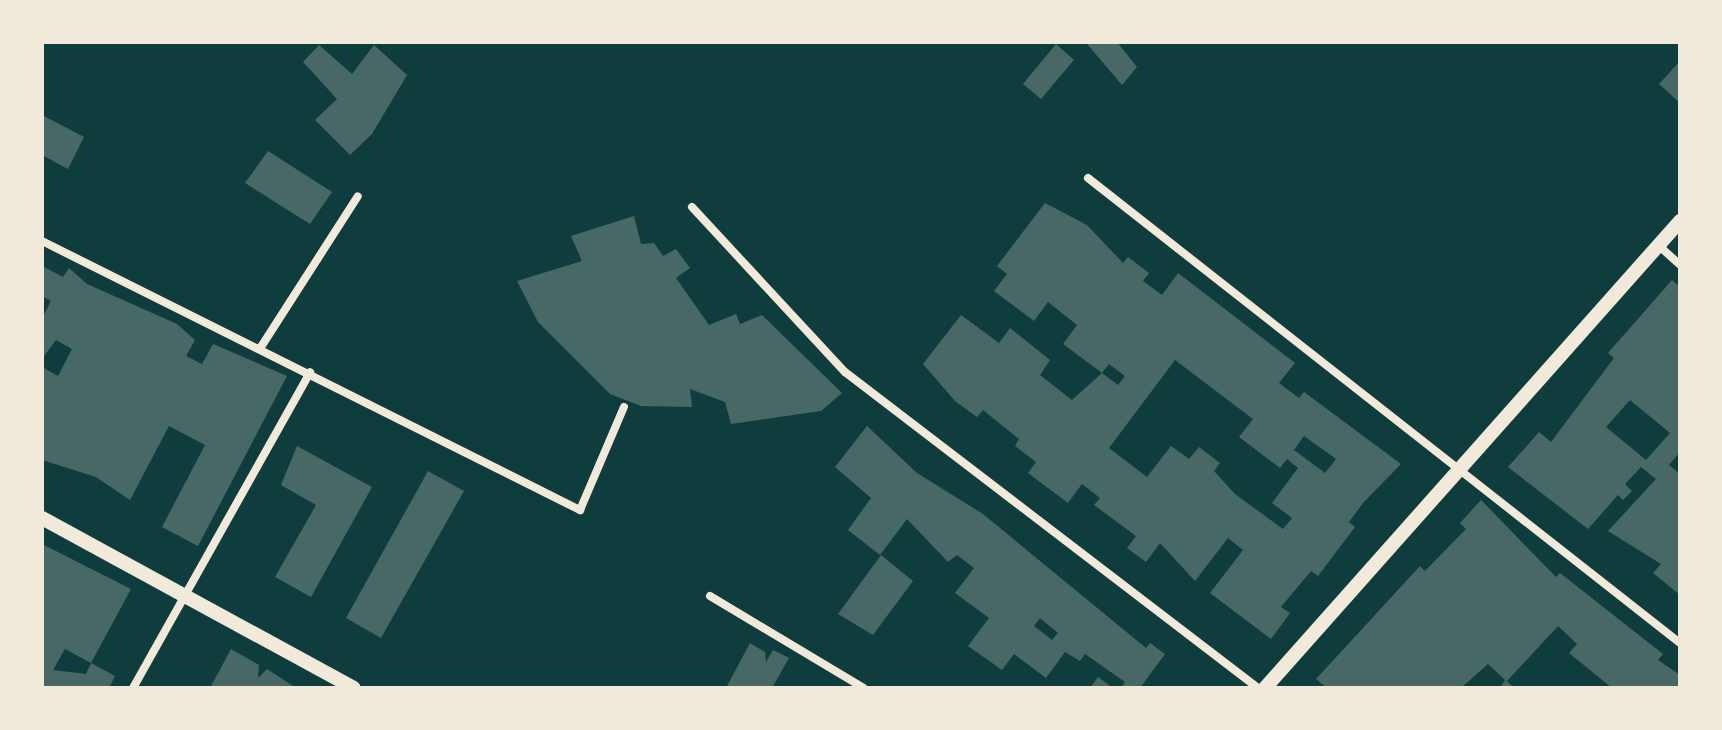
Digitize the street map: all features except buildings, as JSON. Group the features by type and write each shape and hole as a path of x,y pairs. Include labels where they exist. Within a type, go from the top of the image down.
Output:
{"street":[{"path":"1088,178 1460,476 1680,643"},
{"path":"261,347 358,196"},
{"path":"692,207 845,372 1258,688"},
{"path":"1265,688 1460,476 1680,221"},
{"path":"42,241 261,347 580,510 624,407"},
{"path":"1658,245 1680,265"},
{"path":"133,688 310,372"},
{"path":"42,518 354,688"},
{"path":"710,596 864,688"}]}
